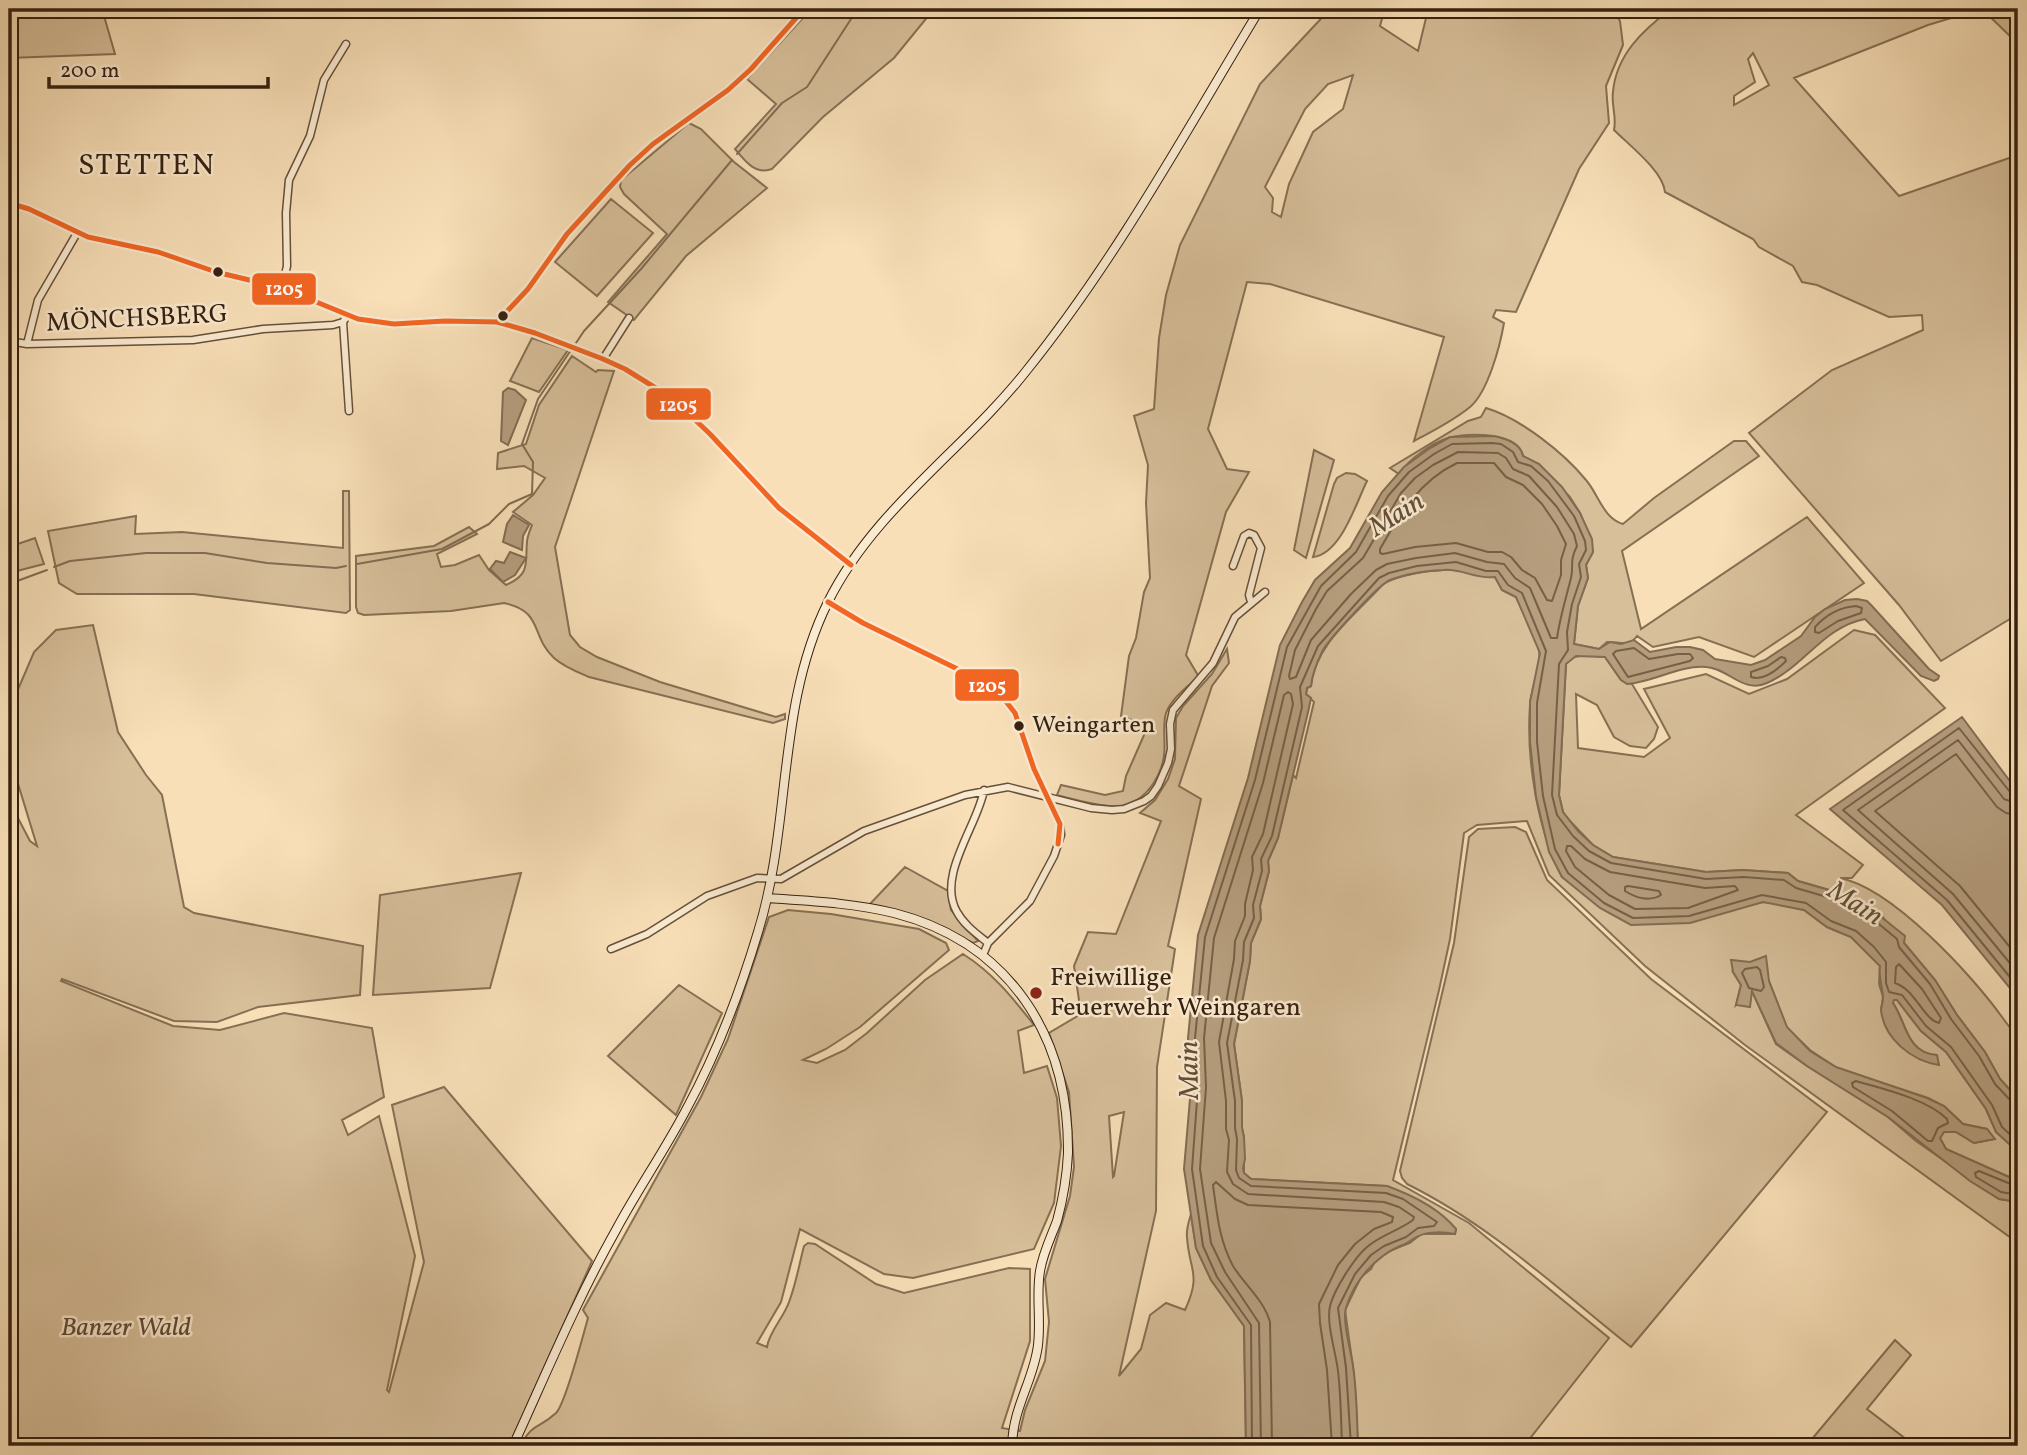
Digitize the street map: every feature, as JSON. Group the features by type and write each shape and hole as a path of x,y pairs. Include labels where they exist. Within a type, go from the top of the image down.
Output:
{"street":[{"path":"498,322 528,289 567,234 615,181 653,144 728,90 751,69 804,9"},
{"path":"513,1446 601,1259 687,1110 706,1070 758,933 772,879 789,732 804,666 828,602 851,565 891,514 1023,376 1051,341 1121,240 1260,9"},
{"path":"282,288 288,265 286,213 289,180 310,136 324,80 346,44"},
{"path":"9,203 29,209 77,233 282,288 345,319 394,324 498,322 603,359 652,384 688,412 779,508 851,565"},
{"path":"27,344 38,300 77,233"},
{"path":"603,359 629,318"},
{"path":"345,319 349,411"},
{"name":"MÖNCHSBERG","path":"9,341 27,344 193,340 345,319"},
{"path":"1233,566 1244,536 1251,533 1261,548 1249,595 1251,602"},
{"path":"611,949 647,934 689,906 729,887 757,878 781,879 881,823 984,790 1008,787 1091,808 1112,810 1134,806 1152,796 1168,763 1173,710 1213,663 1236,617 1265,592"},
{"path":"828,602 863,623 986,684 1008,703 1019,724 1034,769 1060,824 1061,835 1054,856 1030,901 988,943 983,955"},
{"path":"984,790 959,851 952,894 956,911 962,920 988,943"},
{"path":"768,898 812,901 894,913 947,934 983,955 1002,972 1030,1004 1038,1018 1063,1087 1068,1154 1057,1220 1040,1270 1038,1345 1017,1408 1012,1446"}],"green space":[{"path":"9,9 102,9 115,54 9,58"},
{"path":"811,9 934,9 894,58 823,117 772,169 760,170 747,162 735,149 776,104 747,79"},
{"path":"1330,9 1400,9 1383,15 1380,26 1418,51 1427,14 1411,9 1613,9 1620,21 1623,45 1606,86 1609,123 1579,169 1516,312 1496,310 1493,317 1504,323 1492,368 1476,400 1457,417 1414,441 1444,337 1270,284 1247,282 1208,429 1227,469 1249,472 1226,512 1186,655 1199,677 1180,693 1168,708 1164,723 1162,764 1152,786 1140,798 1126,805 1111,806 1057,795 1061,785 1105,795 1123,791 1126,776 1148,726 1121,716 1129,656 1136,638 1144,592 1150,578 1146,503 1148,465 1134,416 1154,409 1159,338 1166,295 1180,245 1260,84","holes":["1353,75 1343,109 1313,132 1289,184 1281,217 1272,212 1273,198 1265,187 1305,109 1328,84"]},
{"path":"1671,9 1836,9 1868,16 1935,9 1969,9 1965,14 1928,25 1794,78 1899,196 2018,155 2018,614 1941,661 1899,605 1749,433 1832,370 1923,330 1922,315 1889,317 1817,285 1802,282 1793,266 1759,247 1753,239 1665,192 1652,167 1614,130 1613,97 1615,79 1625,55 1641,35","holes":["1753,53 1769,85 1734,105 1734,96 1755,82 1748,59"]},
{"path":"1982,9 2016,9 2018,44"},
{"path":"689,123 701,129 734,162 767,188 686,256 634,320 608,302 667,234 624,194 620,187 621,180"},
{"path":"611,199 653,233 597,296 555,262"},
{"path":"532,338 568,350 539,392 510,381"},
{"path":"572,356 596,372 614,371 555,547 570,635 580,647 597,657 660,682 776,717 785,714 785,719 773,723 589,677 566,667 554,658 531,618 517,607 504,603 451,611 364,615 358,613 356,556 434,546 469,527 477,534 437,554 441,567 455,565 479,555 489,570 506,585 520,577 525,567 527,540 532,525 513,512 533,495 545,478 524,466 497,469 498,453 526,444 539,405"},
{"path":"1486,408 1527,428 1554,448 1591,486 1611,517 1623,524 1654,498 1734,441 1746,441 1759,456 1622,551 1641,629 1807,517 1864,583 1754,657 1699,637 1653,647 1637,636 1627,643 1607,642 1599,649 1574,644 1578,606 1588,578 1586,565 1593,552 1580,513 1570,497 1539,464 1523,456 1519,448 1503,438 1467,435 1448,438 1421,452 1399,474 1390,468 1468,421 1481,417"},
{"path":"1314,450 1334,460 1306,558 1294,550"},
{"path":"1346,473 1355,474 1367,481 1346,526 1332,547 1313,557 1334,484 1337,478"},
{"path":"343,491 349,491 350,610 346,613 194,594 77,594 59,583 48,531 136,516 135,534 182,532 343,548"},
{"path":"35,538 44,564 9,573 9,547"},
{"path":"1456,569 1495,577 1502,590 1516,597 1535,637 1540,657 1530,704 1532,770 1546,837 1562,877 1751,905 1774,903 1804,910 1827,927 1851,937 1880,966 1879,984 1883,997 1881,1010 1899,1045 1928,1054 1920,1050 1910,1038 1893,1000 1897,1000 1921,1031 1946,1052 1986,1109 1996,1132 2018,1152 2018,1181 1946,1149 1940,1138 1944,1132 1956,1132 1974,1143 1994,1139 1987,1129 1963,1124 1944,1106 1928,1098 1837,1068 1810,1050 1787,1028 1769,981 1733,972 1741,985 1736,1005 1751,989 1776,1044 1888,1117 1916,1141 1999,1199 2018,1202 2018,1243 1745,1045 1645,966 1549,875 1527,821 1477,825 1464,833 1450,939 1393,1180 1469,1223 1609,1338 1524,1446 1358,1446 1353,1367 1345,1310 1361,1277 1387,1252 1410,1243 1421,1234 1455,1234 1456,1229 1433,1209 1387,1186 1251,1179 1244,1173 1242,1101 1234,1044 1251,943 1261,919 1260,906 1269,871 1268,861 1278,838 1293,775 1296,778 1314,702 1306,694 1307,688 1311,686 1320,656 1339,630 1383,584 1428,571"},
{"name":"Banzer Wald","path":"93,625 118,732 162,795 184,907 194,913 363,946 360,995 258,1007 217,1022 174,1021 62,979 61,981 173,1026 220,1030 284,1013 372,1028 384,1097 342,1120 348,1135 379,1116 415,1256 387,1390 389,1392 424,1262 392,1105 444,1087 592,1261 509,1446 9,1446 9,801 30,841 37,846 12,764 13,701 34,652 56,630"},
{"path":"1854,630 1875,635 1945,708 1796,815 1863,865 1852,878 1840,878 1861,885 1906,915 1951,957 1989,999 2017,1039 2018,1099 2000,1079 1985,1052 1935,980 1881,915 1829,890 1798,881 1788,873 1743,870 1706,872 1613,857 1593,845 1563,812 1559,795 1566,664 1571,658 1583,655 1605,657 1621,680 1632,684 1658,727 1654,739 1646,748 1630,746 1614,737 1597,705 1576,694 1578,748 1644,757 1670,738 1644,689 1706,674 1749,694 1787,679"},
{"path":"1227,649 1229,663 1212,686 1179,786 1201,799 1168,946 1175,949 1157,1067 1156,1211 1119,1376 1141,1349 1150,1315 1166,1303 1185,1310 1194,1280 1187,1234 1191,1214 1196,1248 1211,1280 1244,1326 1246,1446 520,1446 529,1433 560,1407 588,1318 583,1310 701,1097 728,1039 769,917 788,910 831,914 919,929 946,943 949,950 860,1027 803,1060 817,1063 845,1050 925,980 963,954 993,977 1034,1025 1018,1031 1024,1073 1047,1066 1057,1098 1061,1146 1054,1203 1034,1249 913,1278 884,1274 800,1229 781,1302 757,1343 767,1347 789,1302 804,1246 808,1243 815,1244 876,1284 904,1293 1009,1268 1030,1269 1030,1341 1002,1428 1020,1431 1025,1410 1045,1361 1049,1322 1045,1279 1070,1196 1074,1167 1069,1092 1049,1033 1081,1014 1074,966 1088,932 1116,934 1161,821 1140,813 1155,800 1168,779 1175,759 1176,718 1183,706 1212,674","holes":["1124,1112 1114,1176 1109,1116"]},
{"path":"1515,827 1526,832 1547,880 1651,979 1827,1112 1631,1347 1495,1238 1407,1184 1400,1171 1454,943 1469,837 1478,829"},
{"path":"905,867 948,891 951,910 978,941 973,943 909,914 869,905"},
{"path":"521,873 490,988 373,995 380,895"},
{"path":"679,985 722,1013 676,1115 608,1056"},
{"path":"1895,1340 1911,1355 1867,1409 1915,1446 1853,1446 1844,1439 1838,1446 1806,1446"}],"water":[{"path":"508,388 515,390 526,400 508,445 501,441 503,392"},
{"name":"Main","path":"1493,436 1516,445 1523,456 1539,464 1562,487 1580,513 1592,539 1593,552 1586,565 1588,578 1578,606 1574,644 1599,649 1610,642 1621,644 1634,640 1650,652 1690,647 1703,650 1715,659 1751,665 1765,660 1801,636 1815,617 1825,609 1845,600 1857,599 1867,601 1929,669 1939,676 1934,681 1921,676 1865,619 1837,630 1780,676 1758,686 1743,683 1721,671 1706,667 1686,669 1627,684 1621,680 1605,657 1576,656 1566,664 1559,795 1563,812 1578,831 1593,845 1613,857 1706,872 1743,870 1788,873 1798,881 1829,890 1870,908 1905,936 1904,943 1935,980 1985,1052 2000,1079 2018,1099 2018,1152 1996,1132 1986,1109 1946,1052 1921,1031 1897,1000 1893,1003 1913,1043 1927,1053 1937,1055 1939,1065 1919,1059 1894,1039 1883,1021 1880,966 1851,937 1827,927 1804,910 1763,902 1690,923 1631,925 1600,908 1562,877 1549,852 1536,797 1530,742 1530,702 1540,653 1516,597 1502,590 1495,577 1456,571 1423,572 1390,580 1365,601 1327,644 1317,663 1311,686 1307,688 1306,694 1311,698 1309,708 1278,838 1268,861 1269,871 1260,906 1261,919 1251,943 1234,1044 1242,1101 1245,1159 1243,1168 1244,1173 1251,1179 1387,1186 1424,1203 1456,1229 1455,1234 1423,1234 1391,1251 1374,1263 1354,1288 1346,1308 1345,1320 1354,1376 1358,1446 1246,1446 1244,1326 1211,1280 1196,1248 1184,1169 1191,1087 1188,1038 1198,935 1248,778 1280,645 1315,580 1350,548 1382,492 1404,467 1450,437"},
{"path":"513,515 529,525 523,536 522,550 503,542 507,524"},
{"path":"510,552 526,558 515,575 503,582 490,569 496,561 504,563"},
{"path":"1962,717 2018,792 2018,998 1942,905 1830,809"},
{"path":"1766,956 1769,981 1787,1027 1810,1051 1836,1067 1944,1106 1963,1124 1987,1129 1995,1139 1974,1143 1956,1132 1944,1132 1940,1138 1946,1149 2018,1181 2018,1202 1999,1199 1970,1181 1888,1117 1807,1066 1776,1043 1752,991 1750,1007 1736,1005 1741,985 1733,972 1731,960 1750,962"}],"waterway":[{"path":"737,154 782,103 807,87 851,19 862,9"},
{"path":"574,346 732,160"},
{"path":"357,564 442,549 489,524 509,504 532,494 533,462 522,444 538,399 571,350"},
{"path":"54,567 70,561 146,553 205,553 267,563 336,568 346,566"},
{"path":"9,584 47,570"}],"transit line":[{"name":"1205","path":"497,322 528,289 567,234 630,165 653,144 728,90 751,69 804,9"},
{"name":"1205","path":"9,203 29,209 88,237 158,252 216,272 282,288 358,319 394,324 497,322 535,333 603,359 625,369 672,398 710,434 779,508 851,565"},
{"name":"1205","path":"828,602 863,623 978,679 1000,694 1015,713 1034,769 1060,824 1058,844"}],"place":[{"name":"Weingarten","path":"1019,726"},
{"name":"Freiwillige Feuerwehr Weingaren","path":"1036,993"}],"district":[{"name":"STETTEN","path":"147,166"}]}
